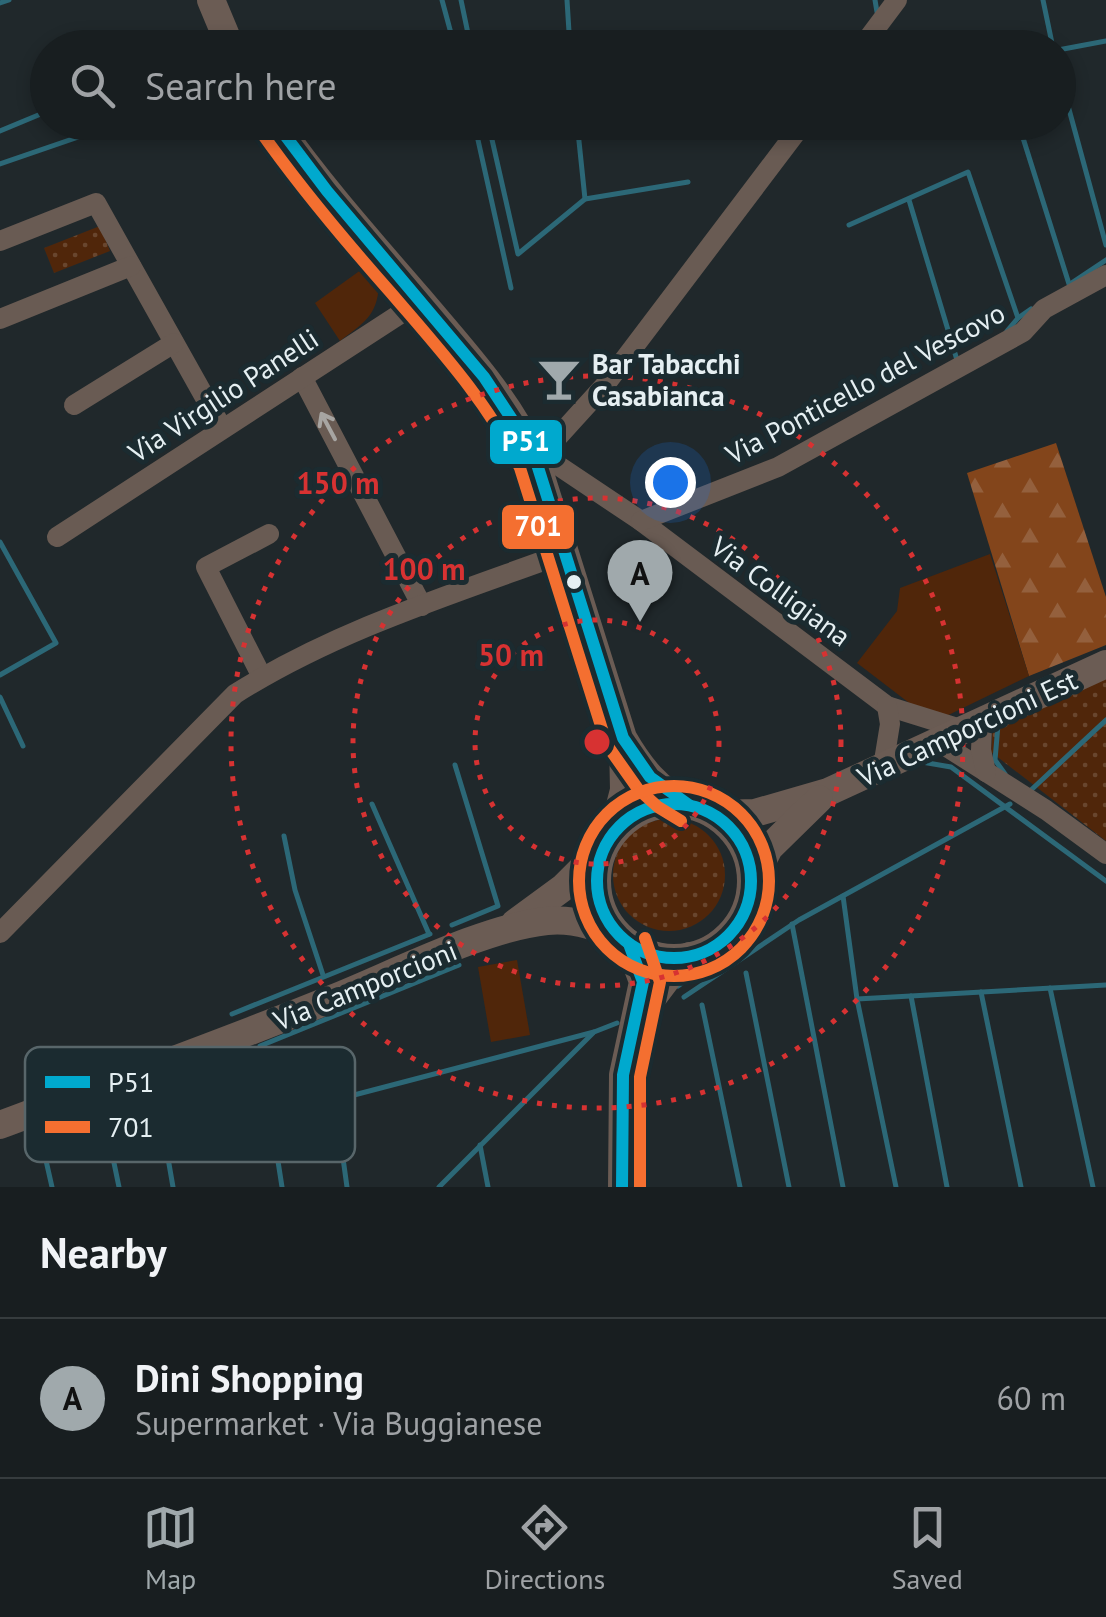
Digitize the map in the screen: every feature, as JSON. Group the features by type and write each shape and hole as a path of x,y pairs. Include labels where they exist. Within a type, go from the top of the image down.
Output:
{"main road":[{"path":"211,0 224,30"},
{"path":"288,140 323,188 506,407 539,457 623,738 646,773 671,796 727,824 742,842 752,883"},
{"name":"Via Camporcioni Est","path":"828,792 1106,664"},
{"path":"622,1187 623,1075 643,982 628,943 606,917 598,894 597,870 624,790 623,738"},
{"path":"506,930 564,888 626,820 648,808 671,804 755,813 828,792"},
{"path":"634,1022 678,964 713,948 732,933 745,912 752,883 769,848 828,792"},
{"path":"506,930 568,921 588,924 664,958 690,956"},
{"name":"Via Camporcioni","path":"206,1047 506,930"},
{"name":"Via Camporcioni","path":"0,1125 25,1116"}],"street":[{"path":"874,30 897,0"},
{"path":"539,457 605,384 790,140"},
{"path":"0,241 96,203 222,428"},
{"path":"0,319 131,266"},
{"name":"Via Ponticello del Vescovo","path":"641,521 778,467 1023,332 1044,309 1106,276"},
{"name":"Via Virgilio Panelli","path":"58,537 420,301"},
{"path":"74,405 174,343"},
{"path":"302,377 422,606"},
{"name":"Via Colligiana","path":"539,457 641,521 887,706 951,736"},
{"path":"262,677 206,568 268,534"},
{"path":"0,933 235,694 355,632 565,553"},
{"path":"884,767 890,724 887,706"},
{"path":"986,772 980,750 982,728 999,713"},
{"path":"951,736 986,772 1106,854"}],"shaded area":[{"path":"100,226 110,251 54,273 44,248"},
{"path":"365,267 379,285 375,305 367,318 340,341 315,303"},
{"path":"990,554 1029,676 934,722 857,663 897,611 900,588"},
{"path":"1106,673 1106,841 991,752 993,722"},
{"path":"669,819 690,823 709,835 721,854 725,875 721,896 709,915 690,927 669,931 648,927 629,915 617,896 613,875 617,854 629,835 648,823"},
{"path":"517,960 530,1035 491,1042 478,967"}],"green space":[{"path":"1056,443 1106,597 1106,645 1029,676 967,473"}],"waterway":[{"path":"0,3 9,0"},
{"path":"442,0 450,30"},
{"path":"461,0 467,30"},
{"path":"567,0 569,30"},
{"path":"875,0 877,12"},
{"path":"1043,0 1049,30"},
{"path":"1076,47 1106,41"},
{"path":"0,131 30,118"},
{"path":"1076,135 1106,245"},
{"path":"0,164 70,140"},
{"path":"478,140 511,288"},
{"path":"492,140 518,254 585,199 688,182"},
{"path":"579,140 585,199"},
{"path":"1024,140 1069,284"},
{"path":"849,225 968,172 1018,318"},
{"path":"909,200 957,360"},
{"path":"1070,284 1106,260"},
{"path":"1007,331 1031,309"},
{"path":"0,542 56,643 0,675"},
{"path":"0,697 23,746"},
{"path":"1030,791 1106,720"},
{"path":"998,725 995,760 1005,774"},
{"path":"922,762 951,767 1106,881"},
{"path":"452,925 498,906 455,765"},
{"path":"372,804 429,934"},
{"path":"684,997 799,920 1010,804"},
{"path":"284,836 295,890 323,975"},
{"path":"678,986 722,954 742,933 761,888"},
{"path":"843,896 857,999 896,1187"},
{"path":"792,924 843,1187"},
{"path":"232,1014 430,934"},
{"path":"260,1047 459,965"},
{"path":"746,973 789,1187"},
{"path":"857,999 1106,985"},
{"path":"1050,988 1093,1187"},
{"path":"981,992 1021,1187"},
{"path":"911,996 947,1187"},
{"path":"702,1005 740,1187"},
{"path":"439,1187 594,1032 617,1023"},
{"path":"355,1095 594,1032"},
{"path":"480,1145 488,1187"},
{"path":"46,1162 52,1187"},
{"path":"114,1162 119,1187"},
{"path":"169,1162 173,1187"},
{"path":"278,1162 282,1187"},
{"path":"344,1162 347,1187"}],"transit line":[{"name":"701","path":"267,140 324,215 462,377 507,444 520,468 607,745 638,789 681,821"},
{"name":"P51","path":"289,140 484,377 525,439 536,461 623,738 650,777 689,805"},
{"name":"701","path":"674,786 710,793 741,814 762,845 769,881 762,917 741,948 710,969 674,976 638,969 607,948 586,917 579,881 586,845 607,814 638,793 674,786"},
{"name":"P51","path":"674,804 704,810 729,826 745,851 751,881 745,911 729,936 704,952 674,958 644,952 619,936 603,911 597,881 603,851 619,826 644,810 674,804"},
{"name":"701","path":"640,1187 640,1077 660,982 645,938"},
{"name":"P51","path":"622,1187 623,1075 643,982 629,944"}],"place":[{"name":"Bar Tabacchi Casabianca","path":"559,379"},
{"name":"Dini Shopping","path":"640,622"}]}
